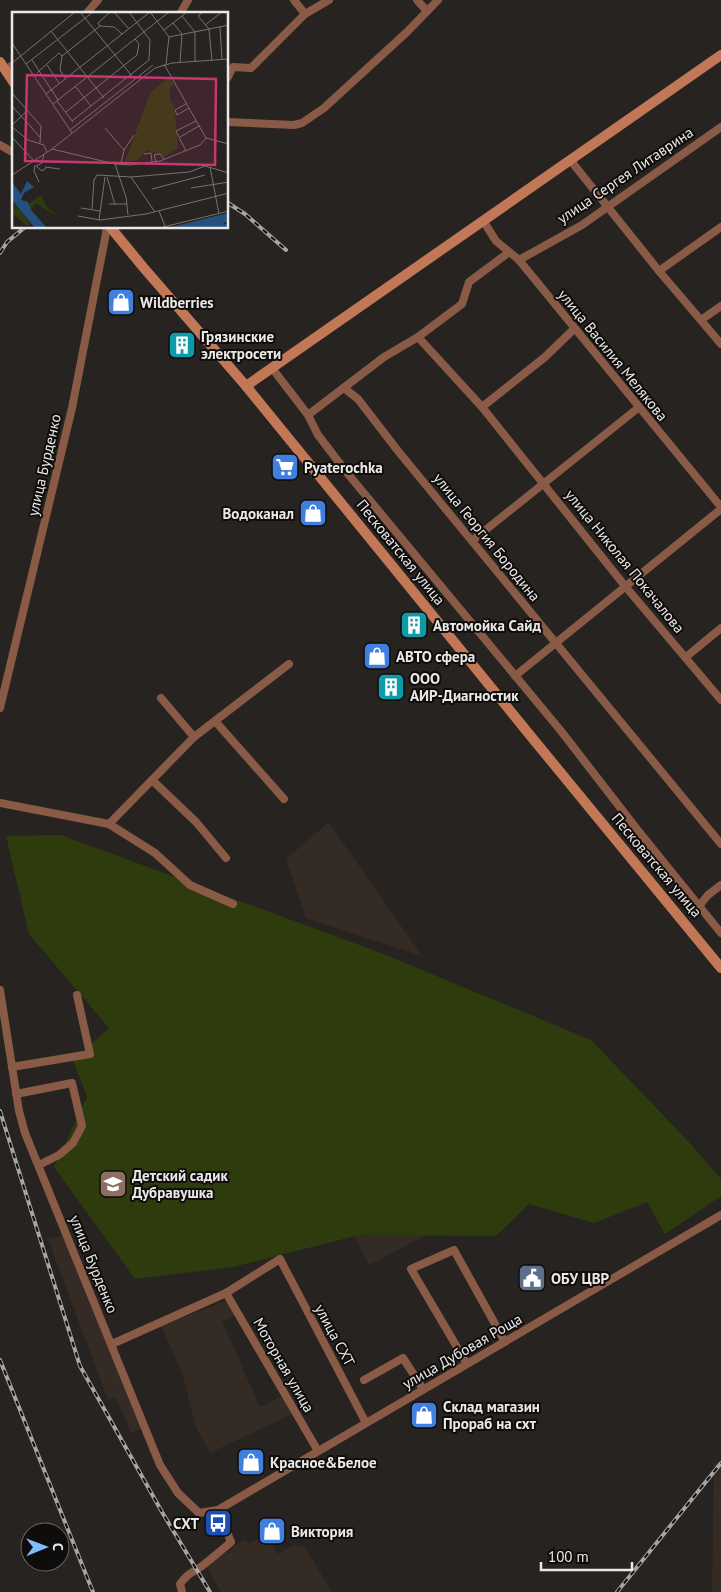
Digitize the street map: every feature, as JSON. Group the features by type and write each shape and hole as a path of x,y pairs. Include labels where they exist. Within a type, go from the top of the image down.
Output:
{"main road":[{"path":"246,386 721,56"},
{"path":"4,65 12,79"},
{"name":"Песковатская улица","path":"112,229 246,386 721,968"}],"street":[{"path":"88,12 98,0"},
{"path":"181,12 188,0"},
{"path":"294,0 305,14"},
{"path":"229,75 233,67 251,68 305,14 329,0"},
{"path":"417,0 427,11"},
{"path":"229,122 294,125 302,123 324,108 407,32 438,0"},
{"name":"улица Сергея Литаврина","path":"519,260 582,225 721,127"},
{"path":"0,146 12,152"},
{"path":"571,161 659,271 721,344"},
{"name":"улица Василия Мелякова","path":"484,222 496,240 508,253 519,260 721,508"},
{"path":"659,271 721,227"},
{"name":"улица Бурденко","path":"0,708 72,408 107,229"},
{"path":"308,414 384,357 418,337 462,304 469,282 508,253"},
{"path":"701,320 721,306"},
{"path":"482,407 545,357 574,329"},
{"path":"418,337 482,407 544,482"},
{"path":"272,368 308,414 318,435 348,474 515,676 698,906 721,932"},
{"name":"улица Георгия Бородина","path":"344,388 358,399 398,451 721,844"},
{"path":"473,540 638,408"},
{"name":"улица Николая Покачалова","path":"544,482 625,586 721,700"},
{"path":"515,676 721,508"},
{"path":"686,657 721,628"},
{"path":"109,824 194,737 290,664"},
{"path":"161,698 194,737"},
{"path":"215,721 284,799"},
{"path":"152,780 196,822 226,858"},
{"path":"0,802 109,824 154,853 190,885 233,904"},
{"path":"698,906 708,894 721,885"},
{"name":"улица Бурденко","path":"0,990 16,1094 25,1133 160,1465 178,1493 199,1513 218,1510"},
{"path":"12,1067 90,1054 77,995"},
{"path":"16,1094 72,1083 82,1126 73,1143 59,1155 39,1165"},
{"name":"улица Дубовая Роща","path":"218,1510 721,1216"},
{"path":"467,1364 411,1269 454,1250 505,1342"},
{"name":"улица СХТ","path":"226,1293 280,1259 366,1423"},
{"path":"112,1344 226,1293"},
{"name":"Моторная улица","path":"226,1293 318,1451"},
{"path":"364,1380 403,1358 424,1389"},
{"path":"182,1592 180,1584 188,1574 205,1564 231,1542 218,1510"}],"shaded area":[{"path":"329,822 422,956 306,918 286,859"},
{"path":"492,1201 369,1265 354,1234"},
{"path":"65,1235 143,1428 131,1433 116,1397 108,1400 48,1239"},
{"path":"226,1301 235,1316 222,1321 260,1407 284,1395 294,1413 210,1453 195,1425 182,1373 161,1326"},
{"path":"714,1463 721,1463 721,1592 712,1592"},
{"path":"266,1534 277,1554 294,1545 305,1547 332,1592 221,1592 207,1567 244,1539 248,1544"}],"green space":[{"path":"61,835 381,953 591,1040 686,1139 721,1179 721,1196 665,1234 647,1202 594,1223 529,1204 496,1236 359,1235 233,1267 135,1279 54,1167 87,1097 73,1060 109,1028 29,934 6,836"}],"railway":[{"path":"229,204 245,214 286,250"},
{"path":"0,253 7,242 23,229"},
{"path":"0,1111 80,1366 162,1512 210,1592"},
{"path":"0,1360 93,1592"},
{"path":"617,1592 721,1463"}],"place":[{"name":"Wildberries","path":"121,302"},
{"name":"Грязинские электросети","path":"182,345"},
{"name":"Pyaterochka","path":"285,467"},
{"name":"Водоканал","path":"313,513"},
{"name":"Автомойка Сайд","path":"414,625"},
{"name":"АВТО сфера","path":"377,656"},
{"name":"ООО АИР-Диагностик","path":"391,687"},
{"name":"Детский садик Дубравушка","path":"113,1184"},
{"name":"ОБУ ЦВР","path":"532,1278"},
{"name":"Склад магазин Прораб на схт","path":"424,1415"},
{"name":"Красное&Белое","path":"251,1462"},
{"name":"СХТ","path":"218,1523"},
{"name":"Виктория","path":"272,1531"}]}
